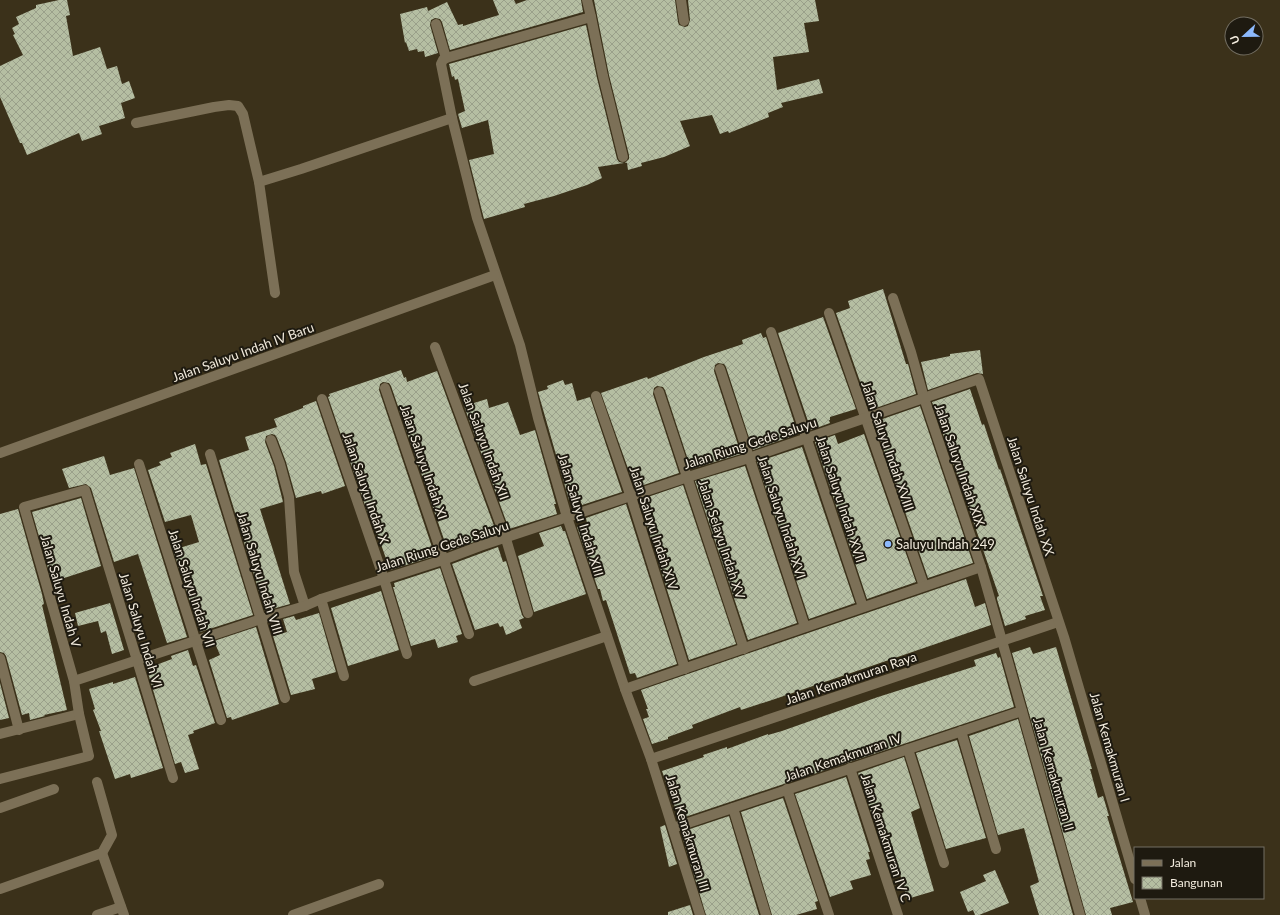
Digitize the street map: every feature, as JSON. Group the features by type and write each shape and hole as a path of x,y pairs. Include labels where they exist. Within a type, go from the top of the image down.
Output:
{"street":[{"path":"587,0 603,76 623,157"},
{"path":"681,0 684,21"},
{"path":"436,24 446,58 591,17"},
{"name":"Jalan Saluyu Indah XIII","path":"446,58 441,64 452,118 477,218 520,345 538,418 567,517 625,689 651,759"},
{"path":"136,123 214,107 233,105 242,114 259,182 275,293"},
{"path":"259,182 452,118"},
{"name":"Jalan Saluyu Indah IV Baru","path":"0,453 496,275"},
{"name":"Jalan Saluyu Indah XIX","path":"893,298 911,352 924,398 981,566 1002,641"},
{"name":"Jalan Saluyu Indah XVIII","path":"828,313 924,586"},
{"name":"Jalan Saluyu Indah XVII","path":"771,332 864,607"},
{"name":"Jalan Saluyu Indah XII","path":"435,347 506,538 528,613"},
{"name":"Jalan Saluyu Indah XVI","path":"720,369 805,627"},
{"name":"Jalan Riung Gede Saluyu","path":"74,681 444,560 480,546 749,458 979,379"},
{"name":"Jalan Saluyu Indah XX","path":"979,379 1058,622"},
{"name":"Jalan Saluyu Indah XI","path":"385,388 469,634"},
{"name":"Jalan Selayu Indah XV","path":"659,392 744,649"},
{"name":"Jalan Saluyu Indah XIV","path":"596,396 631,497 685,669"},
{"name":"Jalan Saluyu Indah X","path":"322,399 384,579 407,654"},
{"path":"271,440 290,497 291,544 294,572 305,606"},
{"name":"Jalan Saluyu Indah VIII","path":"210,454 285,698"},
{"name":"Jalan Saluyu Indah VII","path":"139,464 221,720"},
{"name":"Jalan Saluyu Indah V","path":"74,681 24,507 85,490"},
{"name":"Jalan Saluyu Indah VI","path":"85,490 174,778"},
{"path":"625,689 981,566"},
{"path":"321,599 344,676"},
{"name":"Jalan Kemakmuran Raya","path":"651,759 1058,622"},
{"name":"Jalan Kemakmuran I","path":"1058,622 1134,876"},
{"path":"474,681 607,636"},
{"name":"Jalan Kemakmuran II","path":"1002,641 1080,915"},
{"path":"0,658 19,730"},
{"path":"0,779 90,756 79,714 74,681"},
{"name":"Jalan Kemakmuran IV","path":"673,828 1022,711"},
{"path":"0,734 79,714"},
{"path":"961,731 996,849"},
{"path":"908,749 944,863"},
{"name":"Jalan Kemakmuran III","path":"651,759 700,915"},
{"name":"Jalan Kemakmuran IV C","path":"850,768 898,915"},
{"path":"0,889 102,852 112,835 97,782"},
{"path":"0,808 54,789"},
{"path":"787,789 828,915"},
{"path":"733,808 766,915"},
{"path":"97,915 122,911 102,852"},
{"path":"293,915 379,884"},
{"path":"1140,899 1146,915"}],"building":[{"path":"59,0 67,0 70,15 66,16 73,56 100,47 107,69 117,66 122,84 129,81 135,98 121,103 125,118 99,126 102,134 82,141 79,133 27,155 22,143 20,143 0,97 0,66 23,55 13,35 15,34 12,28 19,24 16,17 36,8 36,5"},
{"path":"493,0 514,0 516,4 527,0 581,0 583,12 450,50 442,22 440,19 435,18 431,20 430,25 438,53 425,57 424,51 418,52 417,49 409,51 406,42 405,43 400,14 427,7 428,11 447,2 458,25 463,24 463,26 499,15"},
{"path":"594,0 675,0 679,25 685,27 688,26 690,20 688,0 815,0 819,21 804,23 809,52 773,57 777,90 819,79 823,93 781,103 783,107 768,113 769,117 729,133 728,131 720,134 712,115 680,121 690,146 664,157 641,163 642,166 628,170 627,163 625,163 629,159 629,155 609,75"},
{"path":"586,25 597,78 617,159 619,162 624,163 598,167 602,178 587,185 524,204 525,207 484,219 469,160 494,154 488,120 462,128 458,114 465,111 458,79 455,80 454,76 452,77 449,64"},
{"path":"883,289 906,364 908,364 916,394 870,410 836,313 850,308 848,301"},
{"path":"823,317 856,409 830,417 830,423 811,430 778,333"},
{"path":"761,333 763,338 766,337 798,434 753,450 726,367 724,364 718,363 715,365 714,371 741,454 691,469 665,390 663,387 657,386 654,388 653,394 679,473 635,488 601,393 647,377 648,379 704,357 743,344 742,340"},
{"path":"980,350 983,374 977,373 928,390 921,362 950,356 950,354"},
{"path":"401,370 404,378 406,377 407,382 437,371 497,534 448,551 391,386 389,383 383,382 380,384 379,390 435,556 390,570 370,513 368,514 328,397 330,396 329,394"},
{"path":"563,380 565,385 572,383 577,401 590,397 622,492 582,505 579,497 569,500 538,392 548,389 547,386"},
{"path":"970,389 982,425 984,424 999,470 1000,469 1043,596 1040,596 1045,610 1025,616 1026,619 1005,626 997,599 999,596 932,402"},
{"path":"487,399 489,408 508,402 520,435 535,430 556,504 554,504 557,514 509,529 464,406"},
{"path":"316,401 345,486 322,494 321,491 296,498 286,462 277,438 272,434 266,436 265,442 274,466 283,502 260,509 290,604 265,611 219,460 249,450 245,437 277,427 274,419 303,408 303,406"},
{"path":"920,406 973,563 928,578 874,422"},
{"path":"864,434 916,582 867,599 815,442 835,435 838,444"},
{"path":"195,444 201,465 206,464 253,615 200,632 173,550 199,542 191,515 165,522 148,470 161,465 159,462 172,457 170,453"},
{"path":"802,447 855,603 809,619 757,462"},
{"path":"104,456 110,475 134,468 187,637 167,643 138,554 114,562 91,488 86,484 69,488 62,469"},
{"path":"745,466 797,623 748,640 695,481"},
{"path":"683,485 736,644 689,660 639,500"},
{"path":"81,498 101,566 52,582 32,512"},
{"path":"626,504 677,664 637,678 635,673 630,674 606,600 603,601 600,589 598,589 577,527 587,523 586,518"},
{"path":"18,509 42,594 44,604 42,605 67,710 30,720 29,713 22,715 6,656 4,653 0,652 0,514"},
{"path":"561,526 563,531 565,531 586,594 534,612 518,556 544,546 539,533"},
{"path":"498,547 503,562 506,561 524,618 519,620 522,628 506,635 503,626 500,627 498,623 475,630 452,564"},
{"path":"440,568 462,634 456,636 458,642 438,648 435,639 411,646 393,587 395,587 394,583"},
{"path":"966,579 975,607 985,603 991,625 772,700 741,710 740,707 692,725 693,728 652,744 643,719 649,717 646,709 648,709 641,690"},
{"path":"381,591 399,650 348,666 331,608"},
{"path":"110,603 124,650 112,654 106,631 101,633 98,621 78,626 75,613"},
{"path":"319,613 336,672 312,679 315,689 291,695 273,636 287,632 283,619 294,616 296,620"},
{"path":"256,627 279,704 232,720 231,717 227,718 209,660 220,655 214,641"},
{"path":"1030,647 1033,654 1056,647 1092,769 1090,769 1098,798 1103,796 1109,816 1107,816 1133,902 1110,908 1112,915 1086,915 1012,653"},
{"path":"188,650 193,666 196,665 215,723 193,731 194,733 188,735 199,769 185,773 181,762 175,764 148,673 150,673 148,668 172,659 171,656"},
{"path":"996,653 998,658 1000,657 1014,707 679,819 662,771 704,757 703,755 727,747 727,749 878,697 976,666 974,660"},
{"path":"135,677 163,768 131,778 130,774 115,779 99,731 101,731 93,710 95,709 89,689 113,682 113,684"},
{"path":"0,683 9,718 0,720"},
{"path":"1018,719 1073,915 1039,915 1030,886 1039,882 1024,828 998,835 969,736"},
{"path":"957,740 986,838 946,849 916,753"},
{"path":"904,757 920,808 911,812 934,891 907,899 892,845 883,848 858,773"},
{"path":"846,777 870,852 868,852 870,859 866,860 871,875 850,881 853,889 830,897 795,794"},
{"path":"783,798 818,901 815,902 817,909 796,915 772,915 741,812"},
{"path":"729,816 759,915 706,915 681,832"},
{"path":"665,825 677,864 669,867 660,827"},
{"path":"995,870 1009,903 979,915 975,915 973,910 968,912 960,892 986,881 983,875"},
{"path":"690,905 693,915 668,915 668,912"}],"place":[{"name":"Saluyu Indah 249","path":"888,544"}]}
